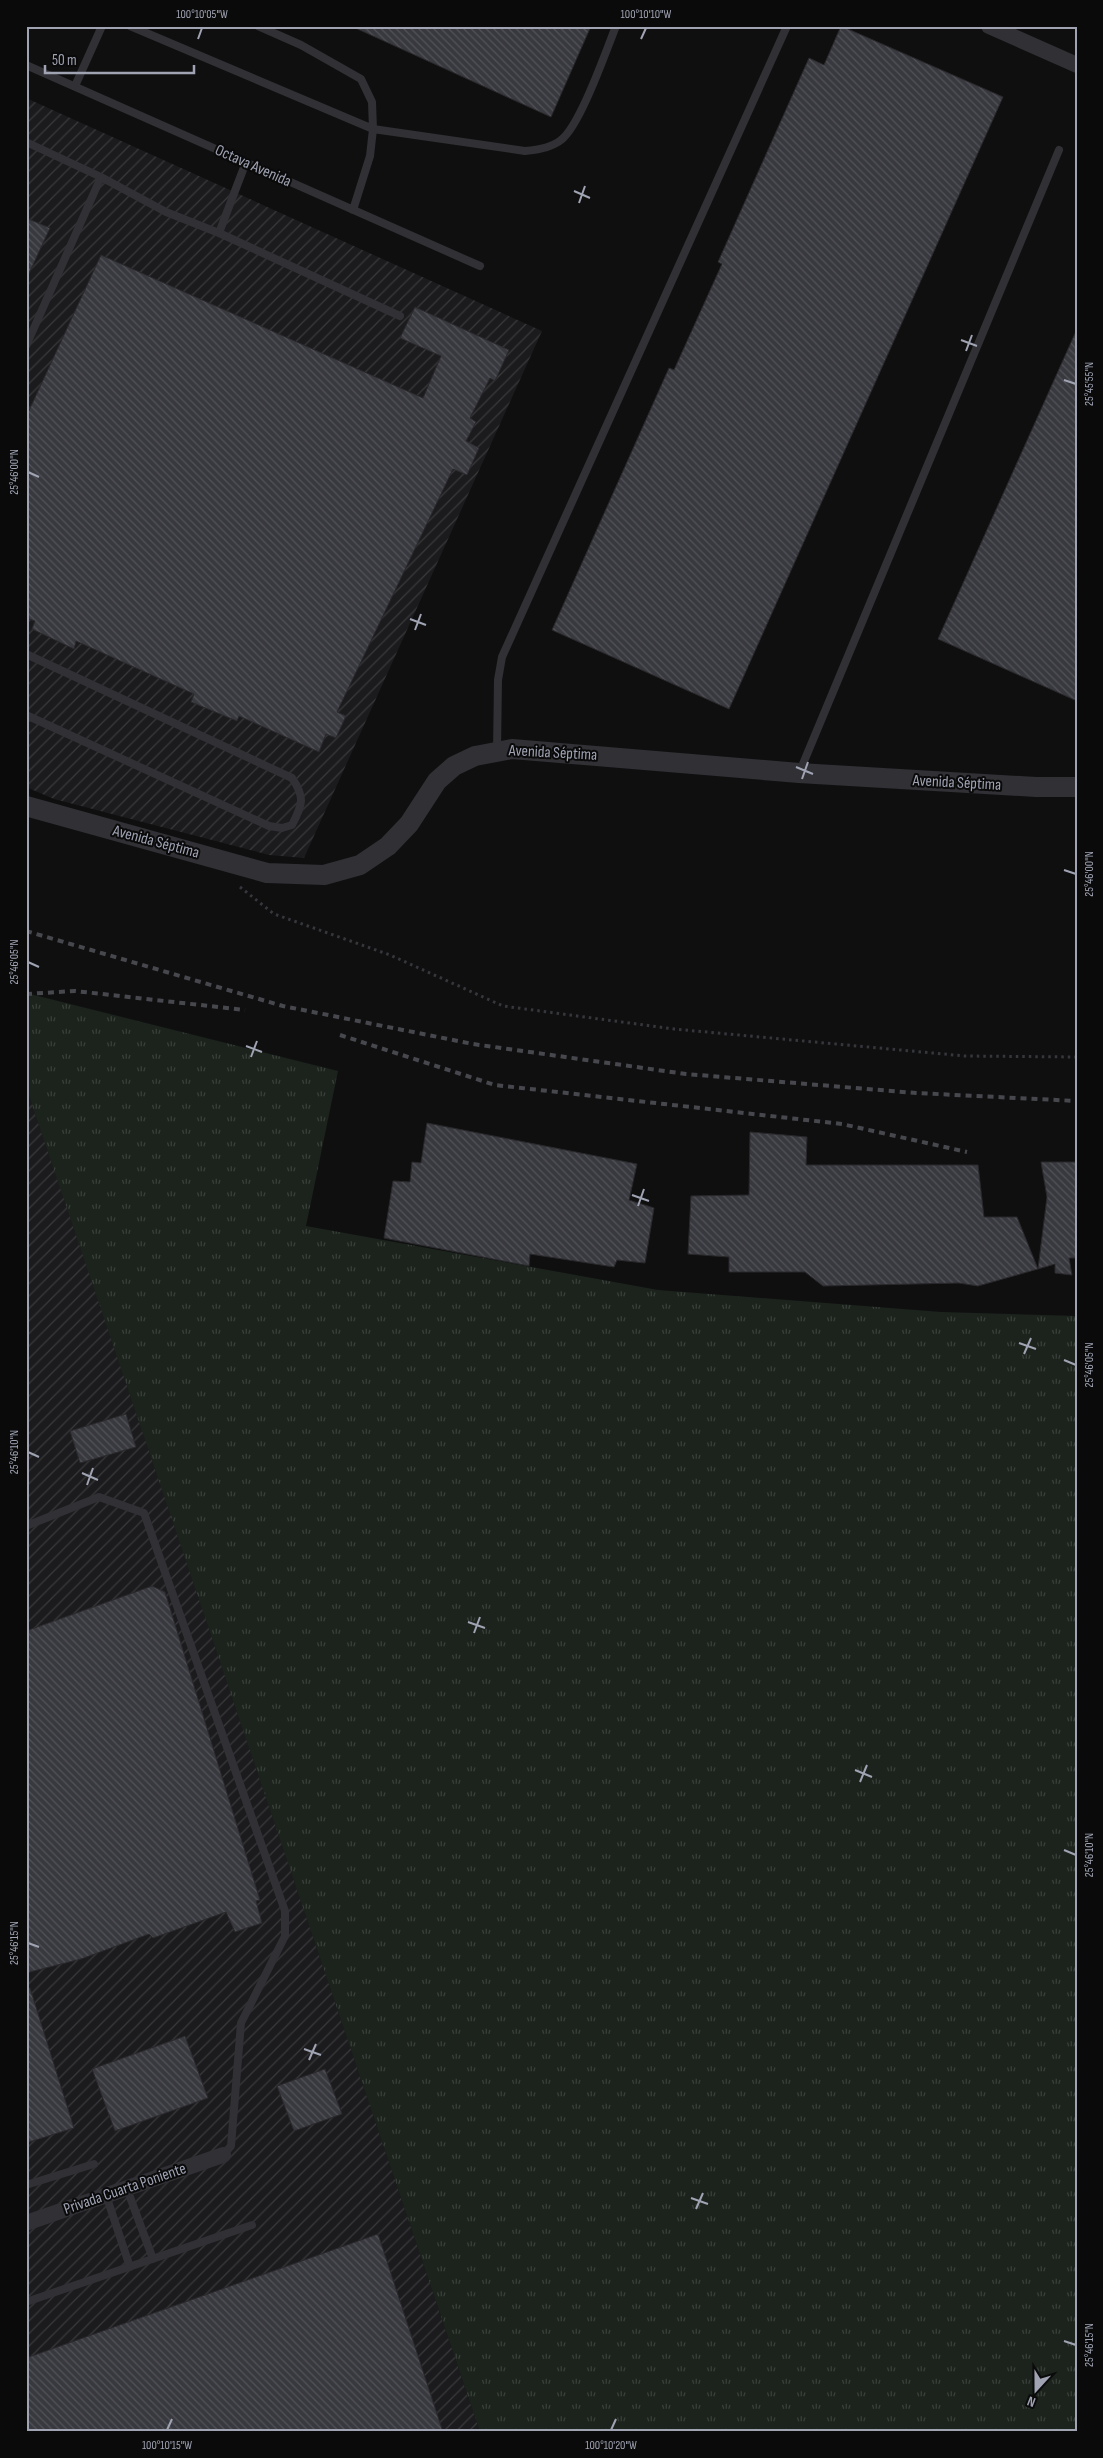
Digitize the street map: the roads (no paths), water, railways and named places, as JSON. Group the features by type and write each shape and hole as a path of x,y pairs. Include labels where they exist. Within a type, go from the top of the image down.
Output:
{"street":[{"path":"990,26 1077,65"},
{"name":"Avenida Séptima","path":"26,806 267,873 324,876 360,865 388,846 408,824 437,781 454,766 475,756 497,751 539,750 799,773 1036,788 1077,787"},
{"name":"Privada Cuarta Poniente","path":"26,2223 223,2155"}],"lane":[{"path":"75,86 102,26"},
{"path":"130,26 373,130 518,151 544,149 563,139 577,118 616,26"},
{"path":"258,26 301,45 361,79 372,102 373,130 370,156 353,210"},
{"path":"497,751 497,695 502,657 787,26"},
{"name":"Octava Avenida","path":"26,64 480,266"},
{"path":"26,142 101,177 166,212 219,233 400,316"},
{"path":"799,773 1059,150"},
{"path":"219,233 246,162"},
{"path":"26,346 101,177"},
{"path":"26,654 292,778 300,790 302,800 297,816 292,825 282,828 250,819 26,715"},
{"path":"26,1526 99,1498 144,1513 285,1911 285,1936 241,2023 231,2146 223,2155"},
{"path":"26,2184 94,2164"},
{"path":"127,2189 153,2259"},
{"path":"106,2196 130,2267"},
{"path":"26,2302 252,2225"}],"railway":[{"path":"26,931 283,1006 473,1044 686,1074 916,1093 1077,1101"},
{"path":"26,994 75,991 245,1010"},
{"path":"340,1035 495,1085 842,1124 967,1152"}]}
